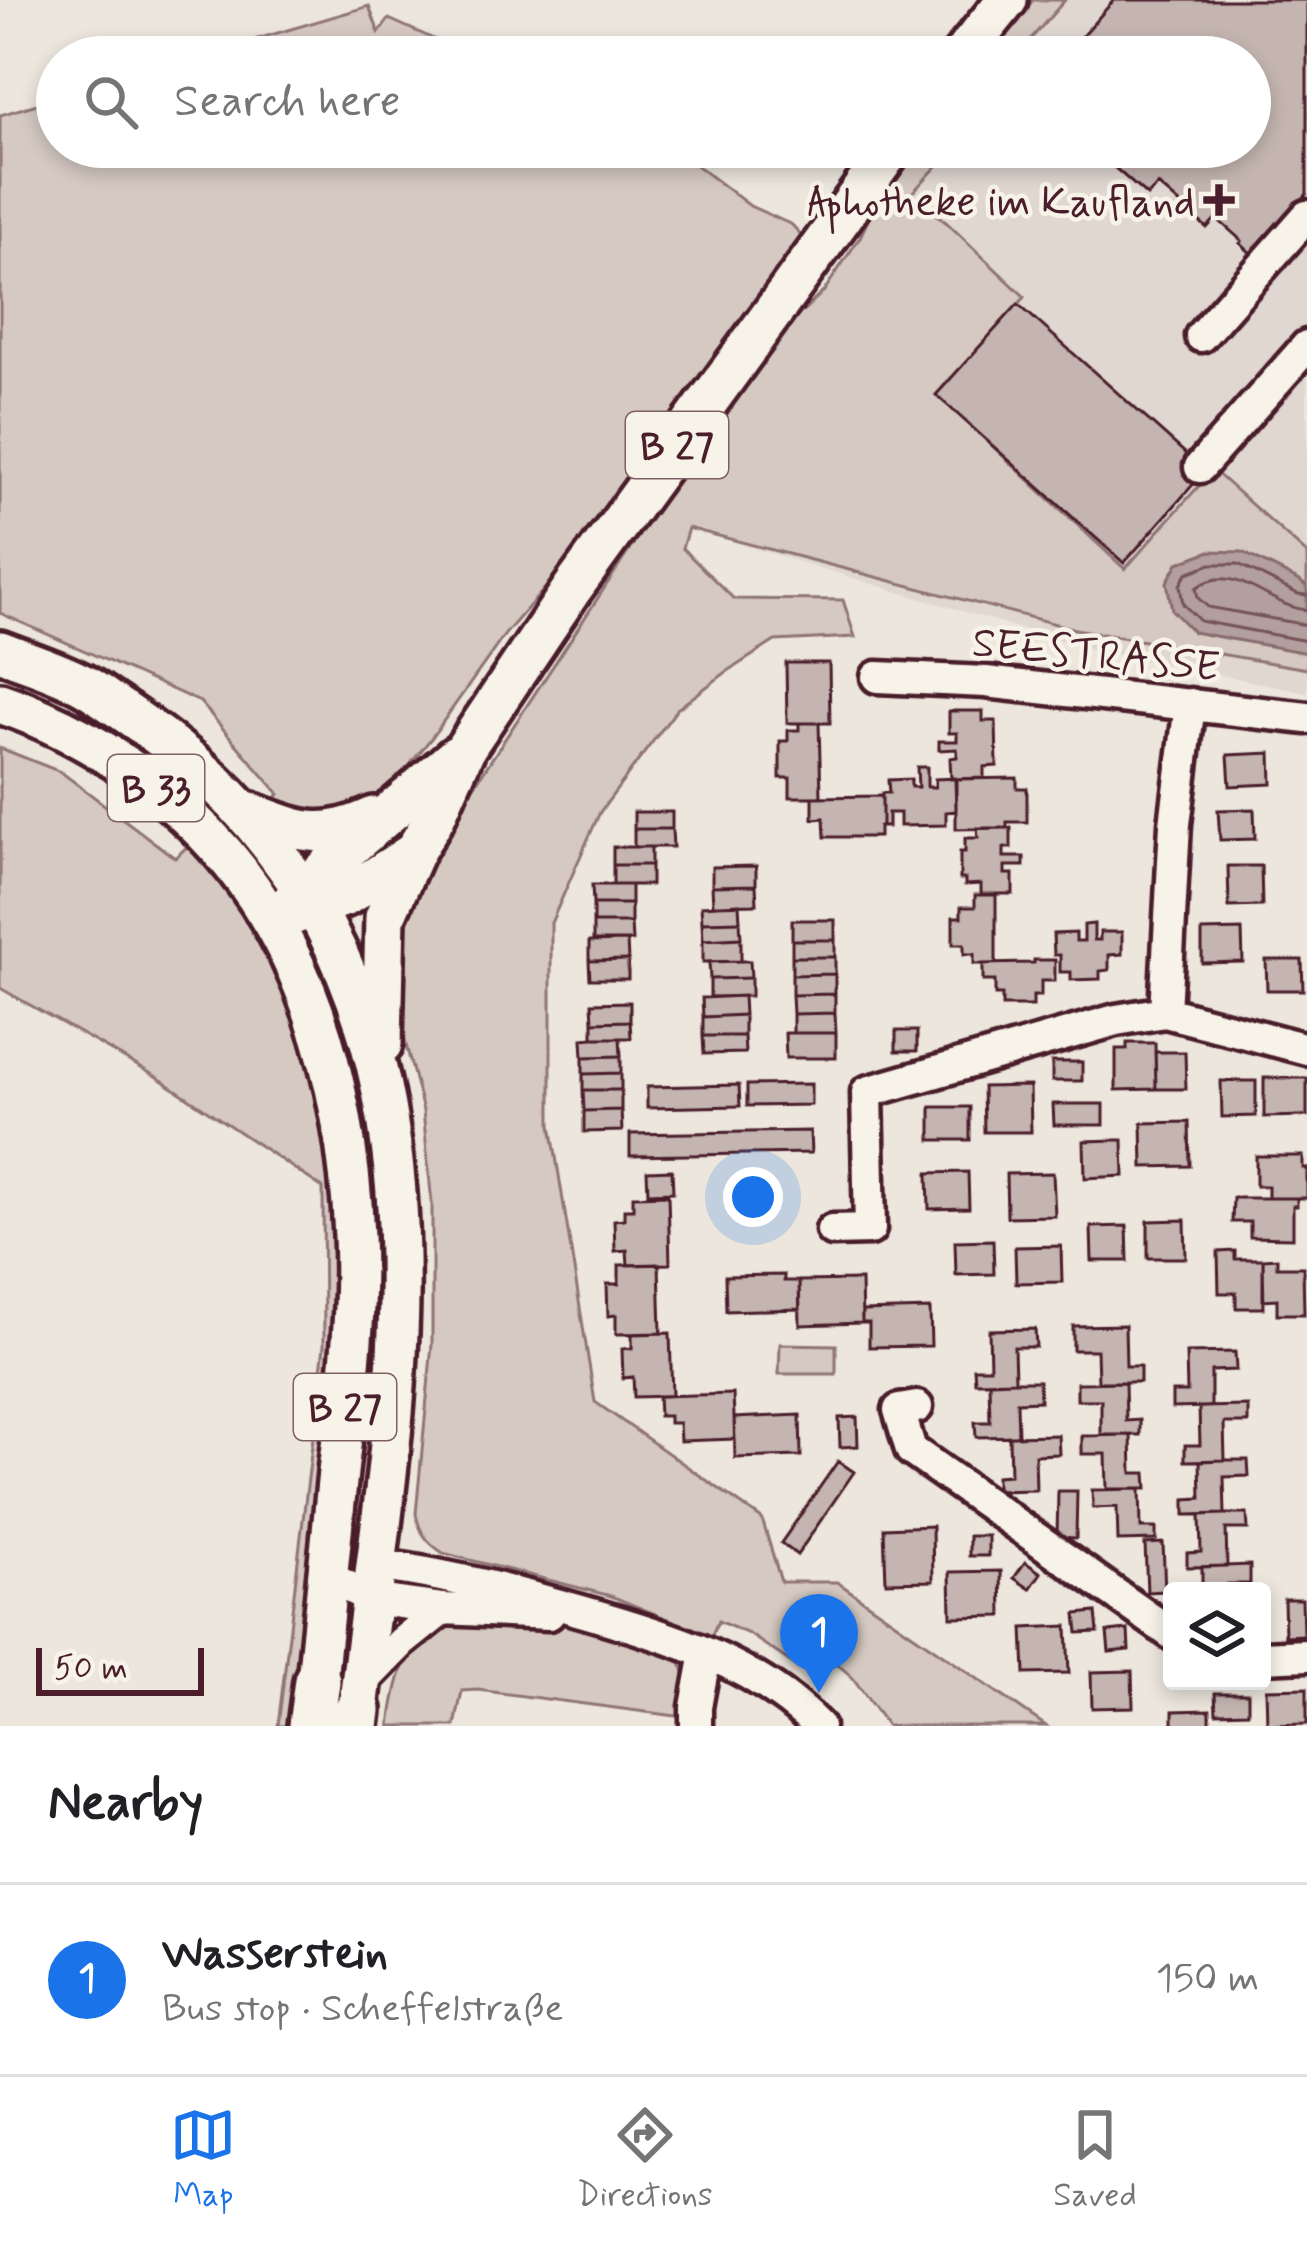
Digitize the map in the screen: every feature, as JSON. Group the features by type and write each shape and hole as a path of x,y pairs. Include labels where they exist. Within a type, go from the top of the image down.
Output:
{"highway":[{"name":"B 27","path":"311,1726 348,1700"}],"main road":[{"path":"978,36 1007,0"},
{"name":"B 27","path":"348,1700 374,1582 400,1286 398,1213 382,1086 385,917 466,747 572,590 878,168"},
{"name":"B 33","path":"0,651 99,694 200,766 243,810 310,899 357,1000 382,1086"},
{"name":"B 33","path":"0,703 86,740 146,780 211,838 274,921"},
{"name":"B 27","path":"348,1700 328,1576 349,1368 354,1237 346,1138 330,1060 307,990 274,921 310,899 404,802 466,747"},
{"path":"243,810 303,832 344,831 404,802"},
{"name":"B 27","path":"310,899 346,896 414,852"},
{"path":"328,1576 374,1582"}],"street":[{"path":"1201,336 1307,216"},
{"path":"1200,466 1307,346"},
{"name":"SEESTRASSE","path":"877,677 986,682 1307,718"},
{"path":"1165,1012 1175,824 1190,704"},
{"path":"832,1230 870,1229 867,1092 1116,1020 1165,1012 1307,1049"},
{"path":"916,1407 899,1410 911,1450 1163,1628"},
{"path":"374,1582 422,1571 505,1588 601,1616 706,1653 749,1674 818,1726"},
{"path":"374,1582 443,1609 601,1616"},
{"path":"348,1700 402,1642 443,1609"},
{"path":"696,1726 706,1653"},
{"path":"1271,1657 1307,1655"}],"shaded area":[{"path":"1033,0 1065,0 1033,36 1004,36"},
{"path":"1056,0 1307,0 1307,692 1088,649 667,522 915,168 1271,168 1271,36 1025,36"},
{"path":"369,6 379,33 389,19 427,36 267,36"},
{"path":"36,104 36,168 700,168 750,206 792,225 806,240 602,523 506,633 385,796 321,824 272,803 279,794 200,702 0,613 0,115"},
{"path":"900,168 935,168 911,194 1025,297 937,395 1125,569 1213,470 1307,554 1307,669 1075,629 688,528 682,548 734,599 843,600 855,637 775,641 725,673 677,709 600,812 551,923 551,1125 595,1402 762,1519 781,1582 837,1582 1046,1726 887,1726 853,1678 813,1642 798,1667 749,1634 718,1621 711,1637 611,1596 443,1553 425,1537 416,1514 432,1345 432,1204 423,1111 396,1006 392,958 416,874 721,411 791,322 824,291 860,237 880,195"},
{"path":"0,748 61,772 175,858 197,837 238,885 305,1018 341,1188 339,1382 291,1726 278,1726 324,1346 323,1188 157,1077 0,988"},
{"path":"780,1344 836,1345 836,1374 779,1374"},
{"path":"465,1620 575,1624 680,1657 686,1682 684,1717 478,1690 462,1691 455,1726 390,1726 410,1650 430,1628"}],"water":[{"path":"1210,551 1242,552 1307,587 1307,653 1193,632 1172,610 1167,582 1178,563"}],"building":[{"path":"1114,0 1307,0 1307,194 1253,255 1216,218 1207,228 1158,185 1147,196 1115,168 1271,168 1271,36 1082,36"},
{"path":"1018,304 1205,471 1124,563 936,395"},
{"path":"786,663 829,663 830,723 787,723"},
{"path":"949,711 983,711 983,721 996,721 997,766 984,767 984,778 951,779 950,758 957,757 957,749 939,750 939,741 957,741 957,733 949,733"},
{"path":"799,723 819,723 821,797 790,797 790,778 780,778 780,741 788,741 788,730 799,730"},
{"path":"1271,753 1272,784 1230,786 1228,755"},
{"path":"917,767 927,767 927,787 935,787 935,779 955,778 956,811 946,812 946,825 900,826 900,813 888,813 888,827 882,827 882,793 889,793 888,780 911,779 911,787 918,787"},
{"path":"1017,778 1017,788 1027,788 1027,822 1007,822 1007,828 956,829 956,779"},
{"path":"882,796 879,837 825,837 824,818 813,819 813,797"},
{"path":"1254,809 1255,839 1220,840 1218,810"},
{"path":"634,812 672,812 672,829 634,829"},
{"path":"977,828 1011,828 1011,848 1004,848 1004,857 1024,857 1024,866 1005,866 1005,874 1013,874 1013,894 981,894 981,884 965,885 965,879 960,879 960,852 965,852 965,838 978,838"},
{"path":"634,829 672,829 673,847 634,847"},
{"path":"613,847 651,847 651,865 613,865"},
{"path":"613,865 651,865 651,885 613,885"},
{"path":"756,866 756,885 712,886 712,867"},
{"path":"1228,866 1261,866 1262,906 1229,907"},
{"path":"592,885 631,885 631,904 593,904"},
{"path":"756,885 757,904 713,905 712,886"},
{"path":"975,895 996,895 996,964 974,964 974,954 964,954 964,944 953,944 953,917 961,917 961,907 975,907"},
{"path":"593,904 631,904 631,923 593,923"},
{"path":"739,904 740,921 702,922 701,906"},
{"path":"792,920 835,920 835,940 792,940"},
{"path":"740,921 741,938 703,940 702,922"},
{"path":"593,923 631,923 632,941 593,941"},
{"path":"1094,924 1094,940 1100,940 1100,932 1122,932 1122,954 1109,955 1109,970 1100,971 1100,979 1071,980 1071,972 1060,972 1053,934 1076,933 1076,941 1084,941 1084,925"},
{"path":"1242,930 1243,962 1202,963 1202,931"},
{"path":"741,938 741,961 703,962 703,940"},
{"path":"792,940 835,940 835,957 792,957"},
{"path":"627,941 628,960 589,961 589,942"},
{"path":"792,957 835,957 835,974 792,975"},
{"path":"628,960 628,979 590,979 589,961"},
{"path":"1055,960 1055,981 1041,981 1041,996 1033,996 1033,1006 1002,1006 1002,995 995,995 995,981 983,981 983,964"},
{"path":"1266,960 1302,960 1303,990 1267,990"},
{"path":"750,961 751,978 710,979 709,962"},
{"path":"835,974 835,994 792,995 792,975"},
{"path":"751,978 751,996 710,997 710,979"},
{"path":"835,994 835,1013 793,1014 792,995"},
{"path":"743,996 744,1015 703,1017 702,998"},
{"path":"630,1002 630,1021 593,1022 592,1003"},
{"path":"835,1013 836,1033 793,1033 793,1014"},
{"path":"744,1015 744,1036 703,1036 703,1017"},
{"path":"630,1021 631,1038 593,1038 593,1022"},
{"path":"896,1031 917,1031 917,1051 896,1051"},
{"path":"785,1033 836,1033 836,1058 786,1058"},
{"path":"703,1036 744,1036 745,1053 704,1054"},
{"path":"620,1038 621,1056 583,1057 582,1039"},
{"path":"1127,1043 1155,1043 1156,1089 1116,1090 1116,1049 1127,1049"},
{"path":"1155,1052 1185,1052 1186,1089 1156,1089"},
{"path":"621,1056 621,1073 583,1074 583,1057"},
{"path":"1052,1062 1082,1062 1082,1081 1052,1081"},
{"path":"621,1073 621,1090 583,1090 583,1074"},
{"path":"1264,1078 1307,1078 1307,1116 1264,1117"},
{"path":"1221,1081 1256,1081 1256,1116 1222,1117"},
{"path":"811,1084 811,1105 747,1106 747,1085"},
{"path":"739,1085 740,1106 647,1108 647,1087"},
{"path":"1030,1086 1031,1132 984,1132 983,1087"},
{"path":"583,1090 621,1090 621,1110 584,1111"},
{"path":"1053,1104 1104,1104 1104,1125 1054,1125"},
{"path":"931,1107 970,1107 970,1140 931,1140"},
{"path":"621,1110 622,1131 584,1132 584,1111"},
{"path":"1189,1122 1190,1166 1143,1167 1142,1123"},
{"path":"810,1131 811,1153 630,1156 630,1134"},
{"path":"1123,1140 1124,1176 1085,1178 1084,1141"},
{"path":"1256,1156 1303,1156 1307,1198 1268,1198 1268,1186 1256,1186"},
{"path":"672,1170 673,1192 648,1193 647,1171"},
{"path":"968,1172 969,1208 929,1209 928,1173"},
{"path":"1053,1173 1055,1216 1007,1217 1006,1174"},
{"path":"668,1195 670,1264 628,1265 627,1250 615,1251 614,1220 624,1219 624,1209 633,1209 633,1196"},
{"path":"1233,1198 1297,1198 1293,1238 1250,1237 1250,1222 1232,1222"},
{"path":"1185,1220 1186,1258 1148,1258 1148,1221"},
{"path":"1127,1226 1128,1261 1092,1261 1091,1227"},
{"path":"993,1240 994,1274 956,1275 955,1241"},
{"path":"1061,1246 1062,1282 1016,1283 1015,1247"},
{"path":"1235,1251 1235,1259 1263,1259 1264,1308 1236,1308 1236,1293 1219,1293 1218,1252"},
{"path":"1277,1258 1277,1267 1303,1267 1304,1314 1277,1314 1277,1299 1263,1300 1263,1259"},
{"path":"659,1264 661,1333 616,1334 616,1315 608,1316 607,1284 619,1284 619,1265"},
{"path":"784,1275 784,1281 799,1281 800,1309 726,1311 725,1276"},
{"path":"861,1280 862,1323 800,1325 799,1281"},
{"path":"930,1309 931,1346 869,1347 869,1323 862,1323 862,1311"},
{"path":"1125,1325 1126,1366 1140,1366 1140,1382 1098,1382 1097,1350 1073,1350 1073,1326"},
{"path":"1035,1329 1036,1347 1014,1347 1015,1381 975,1382 974,1368 990,1368 989,1330"},
{"path":"670,1333 672,1396 634,1397 633,1377 623,1378 622,1349 632,1348 632,1334"},
{"path":"1235,1352 1236,1370 1211,1371 1211,1407 1172,1408 1172,1392 1187,1392 1186,1353"},
{"path":"1039,1381 1040,1401 1017,1402 1018,1436 976,1437 975,1422 990,1422 989,1382"},
{"path":"1125,1382 1126,1421 1140,1420 1140,1435 1101,1435 1101,1400 1077,1400 1077,1383"},
{"path":"733,1394 735,1439 680,1441 679,1423 659,1416 658,1396"},
{"path":"1248,1406 1248,1423 1224,1423 1225,1460 1185,1461 1185,1445 1200,1445 1199,1407"},
{"path":"800,1415 801,1456 735,1458 734,1418"},
{"path":"857,1417 858,1446 840,1447 839,1418"},
{"path":"1058,1435 1059,1454 1035,1455 1036,1490 996,1491 996,1476 1010,1475 1009,1436"},
{"path":"1131,1435 1132,1473 1146,1473 1147,1489 1107,1489 1106,1454 1082,1454 1082,1436"},
{"path":"1248,1460 1249,1476 1224,1477 1225,1514 1185,1515 1185,1499 1201,1498 1200,1461"},
{"path":"838,1461 854,1472 797,1555 781,1543"},
{"path":"1140,1489 1141,1528 1156,1528 1156,1540 1118,1541 1117,1507 1093,1508 1092,1490"},
{"path":"1058,1491 1077,1491 1076,1538 1057,1537"},
{"path":"1247,1514 1248,1529 1226,1529 1227,1566 1187,1567 1187,1553 1201,1552 1200,1515"},
{"path":"932,1526 933,1581 886,1582 884,1528"},
{"path":"969,1536 988,1536 988,1556 969,1556"},
{"path":"1163,1543 1163,1591 1147,1592 1145,1544"},
{"path":"1025,1562 1041,1573 1030,1589 1014,1578"},
{"path":"1250,1565 1250,1582 1202,1582 1202,1567"},
{"path":"1001,1571 1002,1616 951,1617 950,1572"},
{"path":"1284,1599 1302,1599 1303,1635 1285,1636"},
{"path":"1096,1612 1098,1632 1078,1633 1076,1614"},
{"path":"1067,1626 1069,1673 1025,1674 1023,1628"},
{"path":"1128,1630 1129,1650 1109,1652 1107,1632"},
{"path":"1132,1671 1133,1707 1092,1708 1091,1672"},
{"path":"1307,1688 1307,1724 1267,1725 1266,1690"},
{"path":"1215,1693 1248,1693 1248,1712 1216,1713"},
{"path":"1210,1710 1210,1726 1173,1726 1173,1711"}],"place":[{"name":"Aphotheke im Kaufland","path":"1219,200"},
{"name":"Wasserstein","path":"819,1693"}]}
